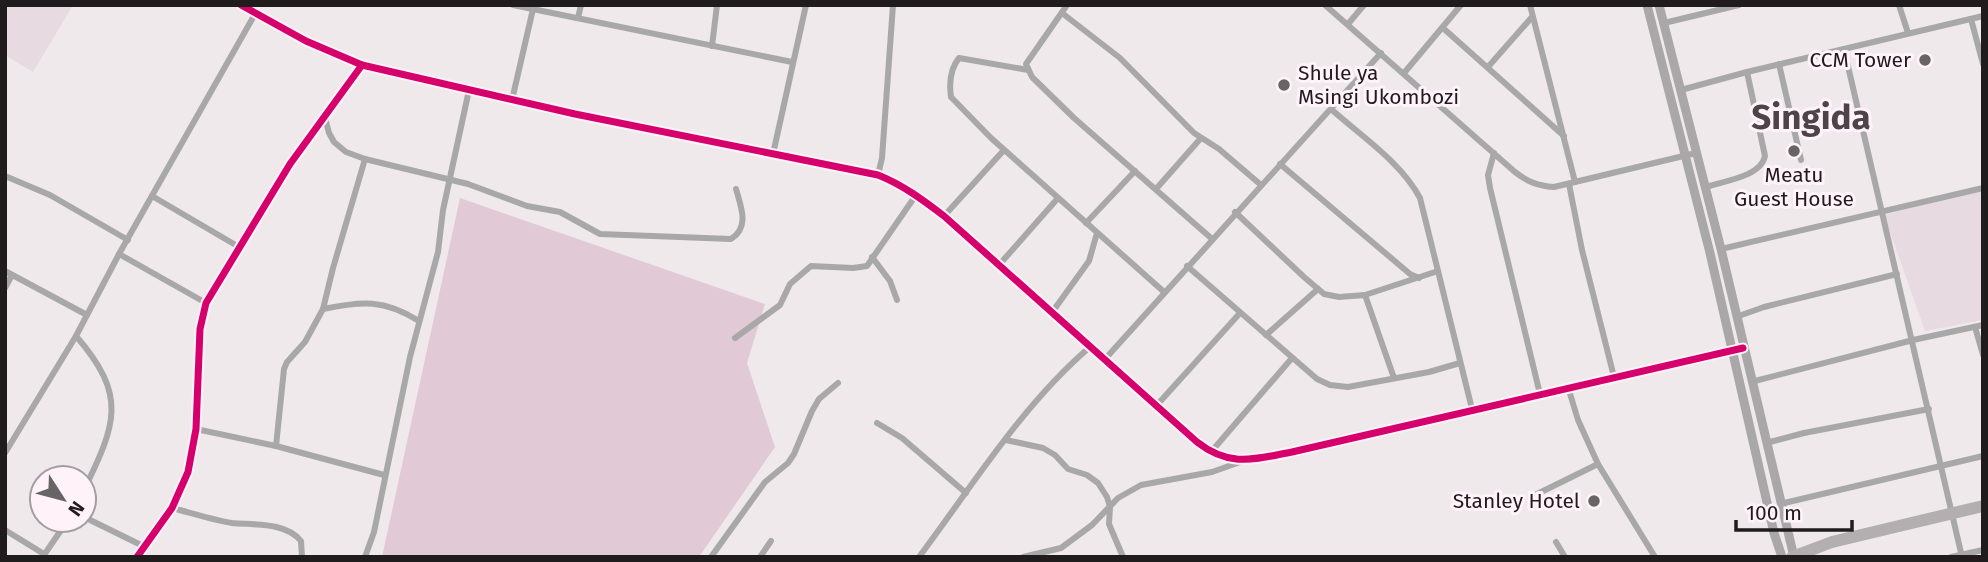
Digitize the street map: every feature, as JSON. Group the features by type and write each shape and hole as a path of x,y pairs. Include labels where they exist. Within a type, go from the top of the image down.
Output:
{"highway":[{"path":"1793,557 1832,542 1983,506"}],"main road":[{"path":"1647,5 1691,154 1706,187 1793,557"},
{"path":"1659,5 1681,90 1691,154 1732,351 1774,533 1782,557"}],"street":[{"path":"241,5 306,41 362,65 512,100 878,175 916,195 944,216 1211,452 1243,461"},
{"path":"513,5 792,62"},
{"path":"578,18 581,5"},
{"path":"712,46 717,5"},
{"path":"773,154 806,5"},
{"path":"878,175 882,158 893,5"},
{"path":"1067,5 1028,60 1028,70 1032,77 1056,102 1212,238"},
{"path":"1325,5 1526,181 1539,186 1554,187 1691,154"},
{"path":"1348,24 1364,5"},
{"path":"1404,74 1461,5"},
{"path":"1530,5 1564,135 1581,250 1614,377"},
{"path":"1664,23 1739,5"},
{"path":"1899,5 1908,33"},
{"path":"512,100 533,9"},
{"path":"1062,13 1120,58 1180,120 1261,185"},
{"path":"5,453 76,336 119,254 255,14"},
{"path":"1681,90 1983,16"},
{"path":"1488,67 1532,17"},
{"path":"1971,19 1983,64"},
{"path":"1443,29 1564,135"},
{"path":"1844,49 1943,464 1962,555"},
{"path":"1106,358 1163,291 1381,53"},
{"path":"1028,70 964,57 956,61 953,67 950,79 951,97 1004,150 1163,291"},
{"path":"1779,64 1801,160"},
{"path":"137,557 172,508 188,472 196,429 200,329 206,303 282,175 362,65"},
{"path":"1706,187 1757,170 1764,162 1747,72"},
{"path":"365,557 374,532 384,475 419,321 438,252 450,180 470,90"},
{"path":"1331,109 1413,186 1423,210 1472,409"},
{"path":"324,114 334,142 346,152 490,191 527,206 561,212 600,234 731,239 742,228 743,218 736,189"},
{"path":"1156,189 1201,138"},
{"path":"944,216 1004,150"},
{"path":"1494,153 1488,176 1490,188 1540,394"},
{"path":"276,446 286,362 305,342 323,309 365,159"},
{"path":"1280,164 1410,274 1419,278"},
{"path":"1086,223 1135,171"},
{"path":"5,176 50,195 128,240"},
{"path":"1721,249 1983,188"},
{"path":"735,338 780,305 790,284 811,267 864,268 916,195"},
{"path":"152,196 239,247"},
{"path":"999,265 1058,198"},
{"path":"1235,212 1324,294 1339,297 1365,295 1438,271"},
{"path":"1053,311 1089,261 1097,233"},
{"path":"119,254 206,303"},
{"path":"872,257 890,281 897,300"},
{"path":"1186,266 1317,379 1330,385 1348,387 1461,363"},
{"path":"5,271 87,315"},
{"path":"1736,317 1764,307 1897,274"},
{"path":"5,288 12,275"},
{"path":"1266,335 1318,289"},
{"path":"1365,295 1394,378"},
{"path":"323,309 352,303 381,304 396,308 419,321"},
{"path":"1157,405 1240,313"},
{"path":"1751,382 1913,340 1983,325"},
{"path":"1975,327 1983,355"},
{"path":"76,336 104,374 113,407 105,448 97,464"},
{"path":"919,557 1030,408 1056,378 1091,346"},
{"path":"1023,557 1061,548 1092,525 1122,495 1141,485 1212,472 1243,461 1320,446 1743,348"},
{"path":"1211,452 1292,358"},
{"path":"711,557 765,482 788,463 811,411 819,399 838,383"},
{"path":"1568,387 1582,429 1598,464 1655,557"},
{"path":"1766,443 1929,409"},
{"path":"877,423 902,438 966,493"},
{"path":"196,429 276,446 384,475"},
{"path":"1006,440 1042,448 1055,455 1068,469 1087,475 1102,488 1110,507 1109,524 1124,557"},
{"path":"1780,504 1983,456"},
{"path":"1531,497 1598,464"},
{"path":"172,508 232,523 255,523 290,532 301,541 302,557"},
{"path":"98,524 143,546"},
{"path":"5,530 43,555 58,534"},
{"path":"760,557 771,541"},
{"path":"1556,542 1565,557"},
{"path":"1951,557 1983,550"}],"shaded area":[{"path":"5,5 73,5 33,72 5,55"},
{"path":"1983,189 1983,320 1925,331 1884,215"},
{"path":"460,198 765,304 747,363 775,447 699,557 382,557"}],"cycle path":[{"path":"241,5 306,41 362,65 575,114 887,179 944,216 1197,442 1221,456 1254,459 1292,452 1743,348"},
{"path":"137,557 172,508 188,472 196,429 200,329 206,303 290,164 362,65"}],"place":[{"name":"CCM Tower","path":"1925,60"},
{"name":"Shule ya Msingi Ukombozi","path":"1284,85"},
{"name":"Meatu Guest House","path":"1794,151"},
{"name":"Stanley Hotel","path":"1594,501"}],"district":[{"name":"Singida","path":"1811,117"}]}
